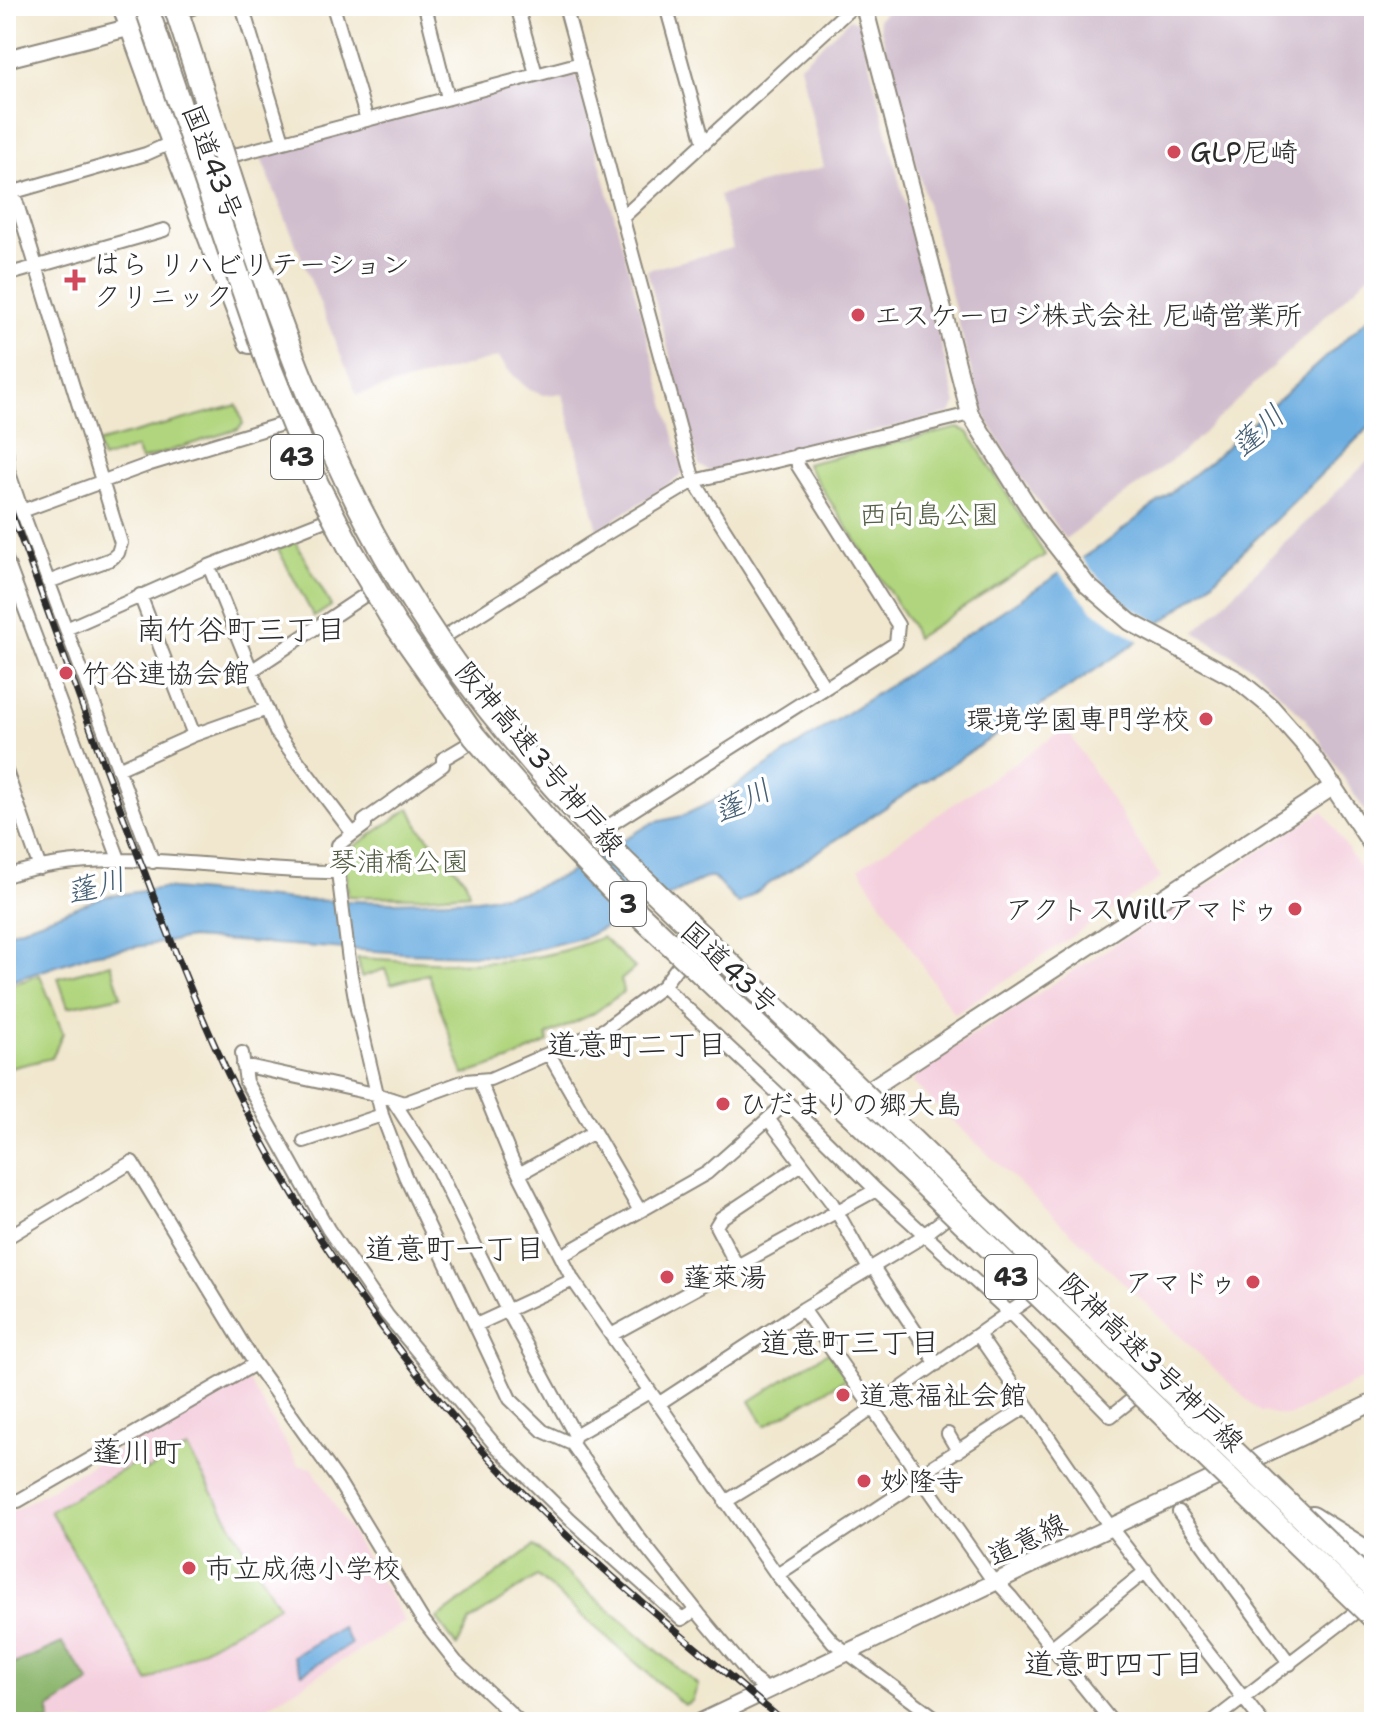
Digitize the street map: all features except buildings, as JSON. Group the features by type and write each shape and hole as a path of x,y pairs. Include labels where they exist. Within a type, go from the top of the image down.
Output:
{"highway":[{"name":"阪神高速3号神戸線","path":"146,6 268,363 311,470 350,548 395,624 474,736 550,824 612,889 854,1117 1366,1614"},
{"name":"阪神高速3号神戸線","path":"181,7 245,222 331,448 417,608 466,680 543,777 620,858 1374,1587"},
{"name":"国道43号","path":"181,7 285,329 315,402 358,496 441,639 537,761 607,834 1374,1578"},
{"name":"国道43号","path":"128,16 282,424 368,593 470,743 567,854 1366,1614 1374,1627"},
{"path":"1312,1518 1374,1557"}],"street":[{"path":"242,6 283,141"},
{"path":"333,6 367,120"},
{"path":"425,6 448,98"},
{"path":"517,6 536,74"},
{"path":"565,6 694,481 825,688"},
{"path":"666,6 704,143"},
{"path":"623,217 853,6"},
{"path":"864,6 970,414 1067,562 1107,604 1151,635 1209,662 1238,680 1271,707 1308,749 1374,848"},
{"path":"6,59 128,16 181,7"},
{"path":"227,157 581,63"},
{"path":"14,192 146,154 173,142"},
{"path":"6,168 121,543 118,553 111,559 48,582"},
{"path":"10,274 164,230"},
{"path":"441,639 694,481 970,414"},
{"path":"14,513 150,464 282,424"},
{"path":"6,448 14,513 48,582 153,862"},
{"path":"607,834 896,643 898,625 798,466 797,455"},
{"path":"66,629 209,566 328,519"},
{"path":"6,559 119,859"},
{"path":"209,566 276,732 353,834"},
{"path":"251,671 368,593"},
{"path":"140,595 194,735"},
{"path":"118,769 194,735 267,709"},
{"path":"470,743 443,759 443,765 364,821 365,825 338,845 338,872 357,1009 386,1097 437,1168 574,1439 639,1538 753,1679 768,1690"},
{"path":"6,771 40,868"},
{"path":"869,1090 1334,786"},
{"path":"6,876 40,868 119,859 338,872"},
{"path":"681,962 663,986 605,1029 490,1079 465,1081 404,1103 242,1059 246,1082 328,1229 387,1315 449,1393 495,1445 570,1519 682,1619 696,1610"},
{"path":"663,986 1011,1314 1111,1416 1135,1397"},
{"path":"549,1054 640,1211"},
{"path":"479,1080 519,1174 573,1280 777,1575 833,1642 941,1722"},
{"path":"386,1097 382,1115 405,1176 510,1399 543,1431 574,1439 649,1392"},
{"path":"561,1256 707,1173 787,1102"},
{"path":"304,1141 382,1115"},
{"path":"769,1120 832,1203 871,1268 937,1364"},
{"path":"519,1174 594,1132"},
{"path":"6,1238 132,1162 255,1364 337,1479 422,1619 456,1662 520,1722"},
{"path":"737,1266 716,1226 721,1218 802,1164"},
{"path":"611,1335 876,1190"},
{"path":"658,1404 948,1216"},
{"path":"476,1325 573,1280"},
{"path":"725,1502 842,1430 1031,1297"},
{"path":"803,1309 991,1578 1112,1722"},
{"path":"979,1336 1111,1528 1262,1722"},
{"path":"6,1498 18,1501 255,1364"},
{"name":"道意線","path":"701,1722 1374,1402"},
{"path":"777,1575 1026,1407"},
{"path":"948,1434 958,1451"},
{"path":"1179,1512 1290,1664"},
{"path":"1052,1647 1146,1571"},
{"path":"1212,1722 1290,1664 1366,1614"}],"shaded area":[{"name":"GLP尼崎","path":"893,6 1374,6 1374,270 1183,452 1065,539 1017,471 982,411 878,19"},
{"path":"850,19 859,23 956,403 951,413 709,471 699,465 647,270 733,248 719,195 824,167 800,65"},
{"path":"571,72 577,77 683,470 681,476 598,530 563,394 543,395 527,388 499,357 357,395 259,153"},
{"path":"1374,455 1374,825 1305,718 1254,669 1195,632"},
{"path":"1066,728 1161,878 954,1014 859,868"},
{"name":"アマドゥ","path":"1323,811 1374,890 1374,1373 1288,1416 1260,1412 913,1083 917,1071"},
{"name":"市立成徳小学校","path":"239,1380 249,1381 298,1465 312,1468 405,1622 242,1722 6,1722 6,1515"}],"green space":[{"path":"237,405 243,424 238,429 141,460 136,448 102,459 97,443"},
{"name":"西向島公園","path":"958,428 968,432 1045,555 916,638 911,625 806,464"},
{"path":"295,541 331,606 314,617 278,549"},
{"name":"琴浦橋公園","path":"410,808 419,827 466,881 469,893 419,897 348,896 345,853"},
{"path":"602,937 635,968 621,980 623,992 593,1014 547,1035 548,1042 511,1060 464,1075 428,974 391,984 385,969 361,977 357,958 451,963 511,961 541,956"},
{"path":"111,964 121,996 68,1007 58,978"},
{"path":"40,975 63,1033 52,1058 6,1069 6,987"},
{"path":"828,1352 847,1378 765,1426 750,1401"},
{"path":"187,1448 278,1606 148,1681 50,1511 140,1460 147,1471"},
{"path":"534,1546 698,1685 692,1701 684,1705 537,1576 470,1621 457,1646 437,1619"},
{"path":"62,1643 90,1682 49,1709 50,1722 6,1722 6,1657 14,1664"}],"water":[{"name":"蓬川","path":"1374,313 1374,422 1208,586 1127,649 738,904 713,877 708,877 585,937 508,956 404,953 191,938 92,954 6,983 6,934 103,897 163,888 292,900 394,902 477,899 523,892 565,875 652,823 682,816 712,802 1107,542 1213,459"},
{"path":"342,1627 351,1644 302,1673 293,1656"}],"pier":[{"path":"1080,555 1129,606 1164,625 1141,643 1092,610 1057,570"}],"railway":[{"path":"6,498 125,822 194,997 253,1123 309,1220 371,1313 405,1357 511,1481 625,1588 784,1722"}],"place":[{"name":"GLP尼崎","path":"1174,152"},
{"name":"はら リハビリテーション クリニック","path":"75,280"},
{"name":"エスケーロジ株式会社 尼崎営業所","path":"858,315"},
{"name":"竹谷連協会館","path":"66,673"},
{"name":"環境学園専門学校","path":"1206,719"},
{"name":"アクトスWillアマドゥ","path":"1295,909"},
{"name":"ひだまりの郷大島","path":"723,1104"},
{"name":"蓬萊湯","path":"667,1277"},
{"name":"アマドゥ","path":"1253,1282"},
{"name":"道意福祉会館","path":"843,1395"},
{"name":"妙隆寺","path":"864,1481"},
{"name":"市立成徳小学校","path":"189,1568"}],"district":[{"name":"南竹谷町三丁目","path":"241,630"},
{"name":"道意町二丁目","path":"637,1045"},
{"name":"道意町一丁目","path":"455,1249"},
{"name":"道意町三丁目","path":"850,1343"},
{"name":"蓬川町","path":"137,1452"},
{"name":"道意町四丁目","path":"1114,1664"}]}
